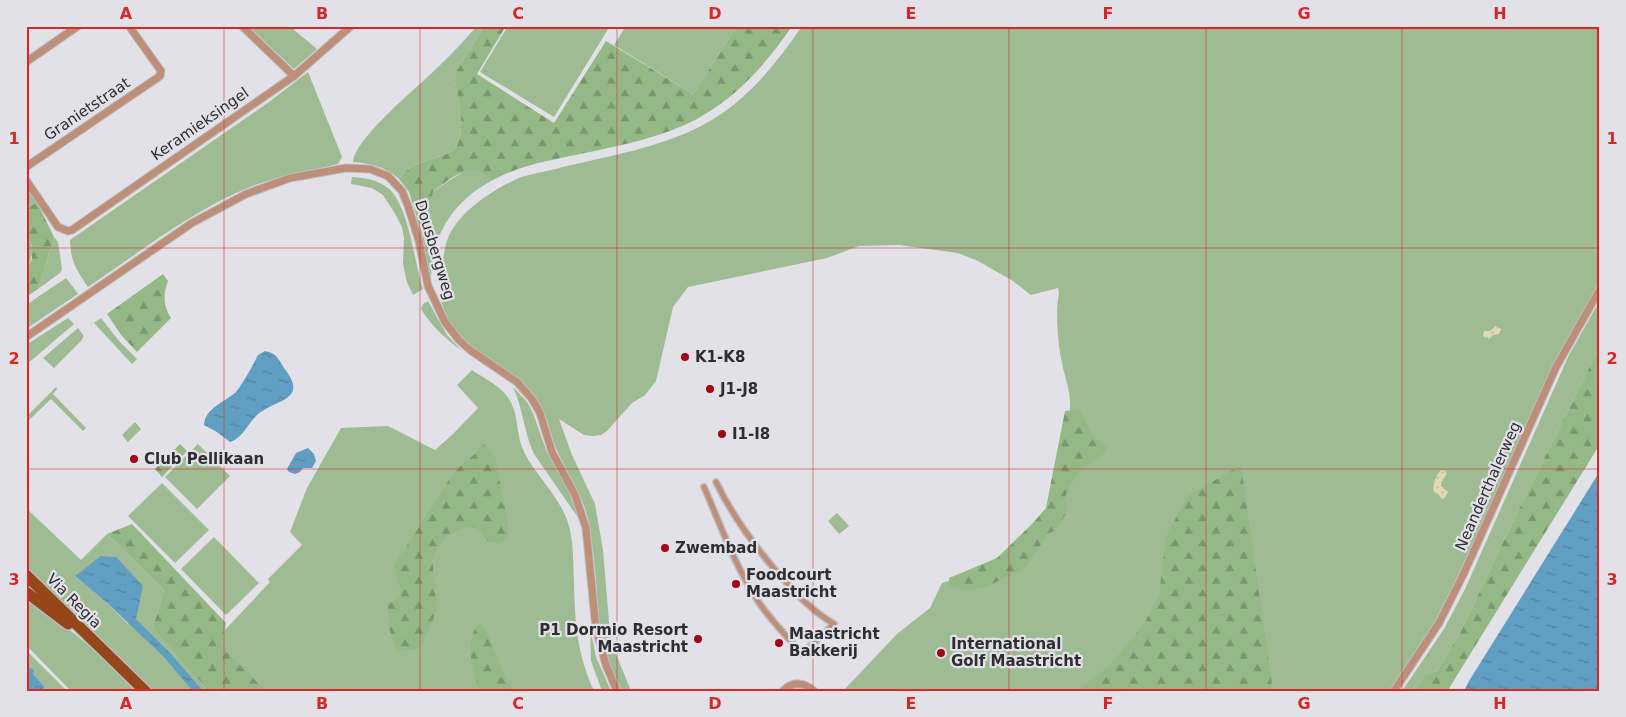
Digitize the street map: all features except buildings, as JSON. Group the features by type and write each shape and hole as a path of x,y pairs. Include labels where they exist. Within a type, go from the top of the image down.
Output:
{"main road":[{"name":"Via Regia","path":"26,575 144,691"},
{"name":"Via Regia","path":"26,592 101,649"}],"street":[{"path":"26,62 78,26"},
{"name":"Granietstraat","path":"26,167 160,76 161,71 129,26"},
{"path":"242,26 294,76"},
{"name":"Keramieksingel","path":"26,180 58,227 68,232 294,76 351,26"},
{"name":"Dousbergweg","path":"26,337 192,223 246,194 284,180 346,168 370,169 388,176 402,191 408,206 419,240 428,286 445,322 470,350 517,382 540,413 552,452 575,495 586,528 596,629 606,665 617,691"},
{"name":"Neanderthalerweg","path":"1394,691 1439,623 1464,574 1556,368 1600,289"},
{"path":"704,487 734,560 758,603 802,654 834,624 806,604 757,548 739,524 716,482"},
{"path":"783,691 791,685 804,684 814,691"}],"green space":[{"path":"248,26 297,26 294,30 317,49 294,69"},
{"path":"477,26 484,26 454,75 461,114 461,125 458,144 453,150 445,155 413,166 399,179 389,171 378,166 353,162 356,152 375,127 447,58"},
{"path":"484,26 506,26 477,74 554,123 606,41 693,94 737,26 792,26 762,66 738,90 697,119 657,136 538,163 493,180 476,171 462,172 433,191 429,201 415,211 409,192 399,179 413,166 442,156 453,150 458,144 461,114 454,75"},
{"path":"508,26 610,26 554,117 480,72"},
{"path":"626,26 737,26 693,94 614,45"},
{"path":"802,26 1600,26 1600,280 1564,347 1455,582 1434,623 1389,691 843,691 897,634 930,608 942,583 992,568 1055,510 1069,421 1070,396 1058,338 1058,288 1031,295 1013,281 978,261 958,253 899,245 859,246 827,258 688,287 673,307 656,381 645,395 632,403 607,431 601,435 584,435 559,419 572,455 595,504 603,550 610,634 631,691 622,691 603,645 587,514 560,458 542,409 529,391 463,339 451,324 442,305 440,281 441,283 446,243 453,228 469,210 488,195 519,178 651,146 685,134 717,117 758,83"},
{"path":"308,72 342,157 338,164 271,180 228,197 166,233 88,287 75,265 70,240 269,102"},
{"path":"476,169 485,172 493,180 467,198 448,220 436,247 432,262 431,278 415,211 429,202 432,192 464,171"},
{"path":"352,177 369,179 385,186 393,193 400,204 410,233 423,289 413,295 407,282 403,264 404,238 402,227 383,195 372,188 351,184"},
{"path":"26,185 37,202 26,209"},
{"path":"37,202 54,237 38,289 26,297 26,271 32,259 32,246 26,228 26,209"},
{"path":"26,228 32,254 26,271"},
{"path":"54,237 58,242 62,269 60,273 38,289"},
{"path":"163,274 168,281 165,300 166,309 171,318 137,352 122,336 107,314"},
{"path":"66,278 78,294 26,329 26,305"},
{"path":"1600,300 1600,346 1460,633 1437,671 1425,676 1415,691 1402,691 1444,629 1466,587 1569,355"},
{"path":"428,301 447,335 462,351 439,332 425,316 421,309 423,304"},
{"path":"68,318 74,324 26,365 26,345"},
{"path":"101,318 119,341 137,359 132,364 94,323"},
{"path":"78,328 84,336 81,341 54,368 43,358"},
{"path":"1600,346 1600,444 1448,690 1415,691 1425,675 1437,671 1460,633"},
{"path":"472,370 506,394 514,409 524,452 555,497 565,516 571,533 573,548 575,612 580,651 594,691 151,691 26,571 26,508 81,560 107,534 164,590 153,627 205,686 223,632 270,582 268,579 302,545 290,532 307,488 341,428 388,426 435,450 478,408 457,385","holes":["75,576 143,586 128,624 106,602"]},
{"path":"56,387 57,389 53,394 86,428 83,431 51,399 26,423 26,417"},
{"path":"513,387 527,402 533,413 546,450 567,487 579,519 534,454"},
{"path":"1076,410 1081,412 1092,435 1108,448 1079,473 1067,491 1064,501 1068,506 1066,514 1054,531 1047,534 1029,564 1018,572 986,587 969,590 950,586 949,578 997,558 1046,508 1065,411"},
{"path":"135,422 141,429 128,442 122,435"},
{"path":"482,442 495,457 508,524 508,537 500,544 488,541 477,528 465,527 446,536 432,556 437,611 420,649 398,651 389,629 388,605 401,594 394,565 450,478 462,464 475,454"},
{"path":"180,444 187,451 162,477 155,469"},
{"path":"198,444 230,476 197,509 165,477"},
{"path":"1241,465 1273,691 1077,691 1109,666 1144,624 1159,595 1166,536 1188,496"},
{"path":"162,483 209,530 175,563 128,516"},
{"path":"837,513 849,526 839,534 828,521"},
{"path":"132,524 226,623 222,642 225,650 266,691 209,691 154,629 164,590 107,534"},
{"path":"214,537 259,583 226,615 181,569"},
{"path":"26,595 87,644 138,691 71,691 26,645"},
{"path":"478,623 488,633 502,671 513,691 479,691 471,657 471,640"},
{"path":"590,627 596,657 611,691 602,691 591,661"},
{"path":"26,650 67,691 43,691 44,686 32,670 26,667"}],"sand":[{"path":"1496,326 1501,329 1499,334 1493,335 1489,339 1483,336 1484,331 1490,331"},
{"path":"1442,470 1447,474 1441,486 1448,492 1445,498 1442,499 1434,492 1434,483"}],"water":[{"path":"265,351 277,357 291,379 292,393 287,398 257,415 239,437 230,442 204,425 205,419 216,406 236,392 258,355"},
{"path":"308,448 314,454 316,461 312,468 303,468 295,474 289,472 287,469 296,453"},
{"path":"1600,471 1600,691 1464,691 1469,681"},
{"path":"101,556 116,557 143,586 136,619 171,654 203,691 193,691 163,656 106,602 75,576"},
{"path":"26,667 33,669 34,675 44,686 43,691 26,691"}],"place":[{"name":"K1-K8","path":"685,357"},
{"name":"J1-J8","path":"710,389"},
{"name":"I1-I8","path":"722,434"},
{"name":"Club Pellikaan","path":"134,459"},
{"name":"Zwembad","path":"665,548"},
{"name":"Foodcourt Maastricht","path":"736,584"},
{"name":"P1 Dormio Resort Maastricht","path":"698,639"},
{"name":"Maastricht Bakkerij","path":"779,643"},
{"name":"International Golf Maastricht","path":"941,653"}]}
